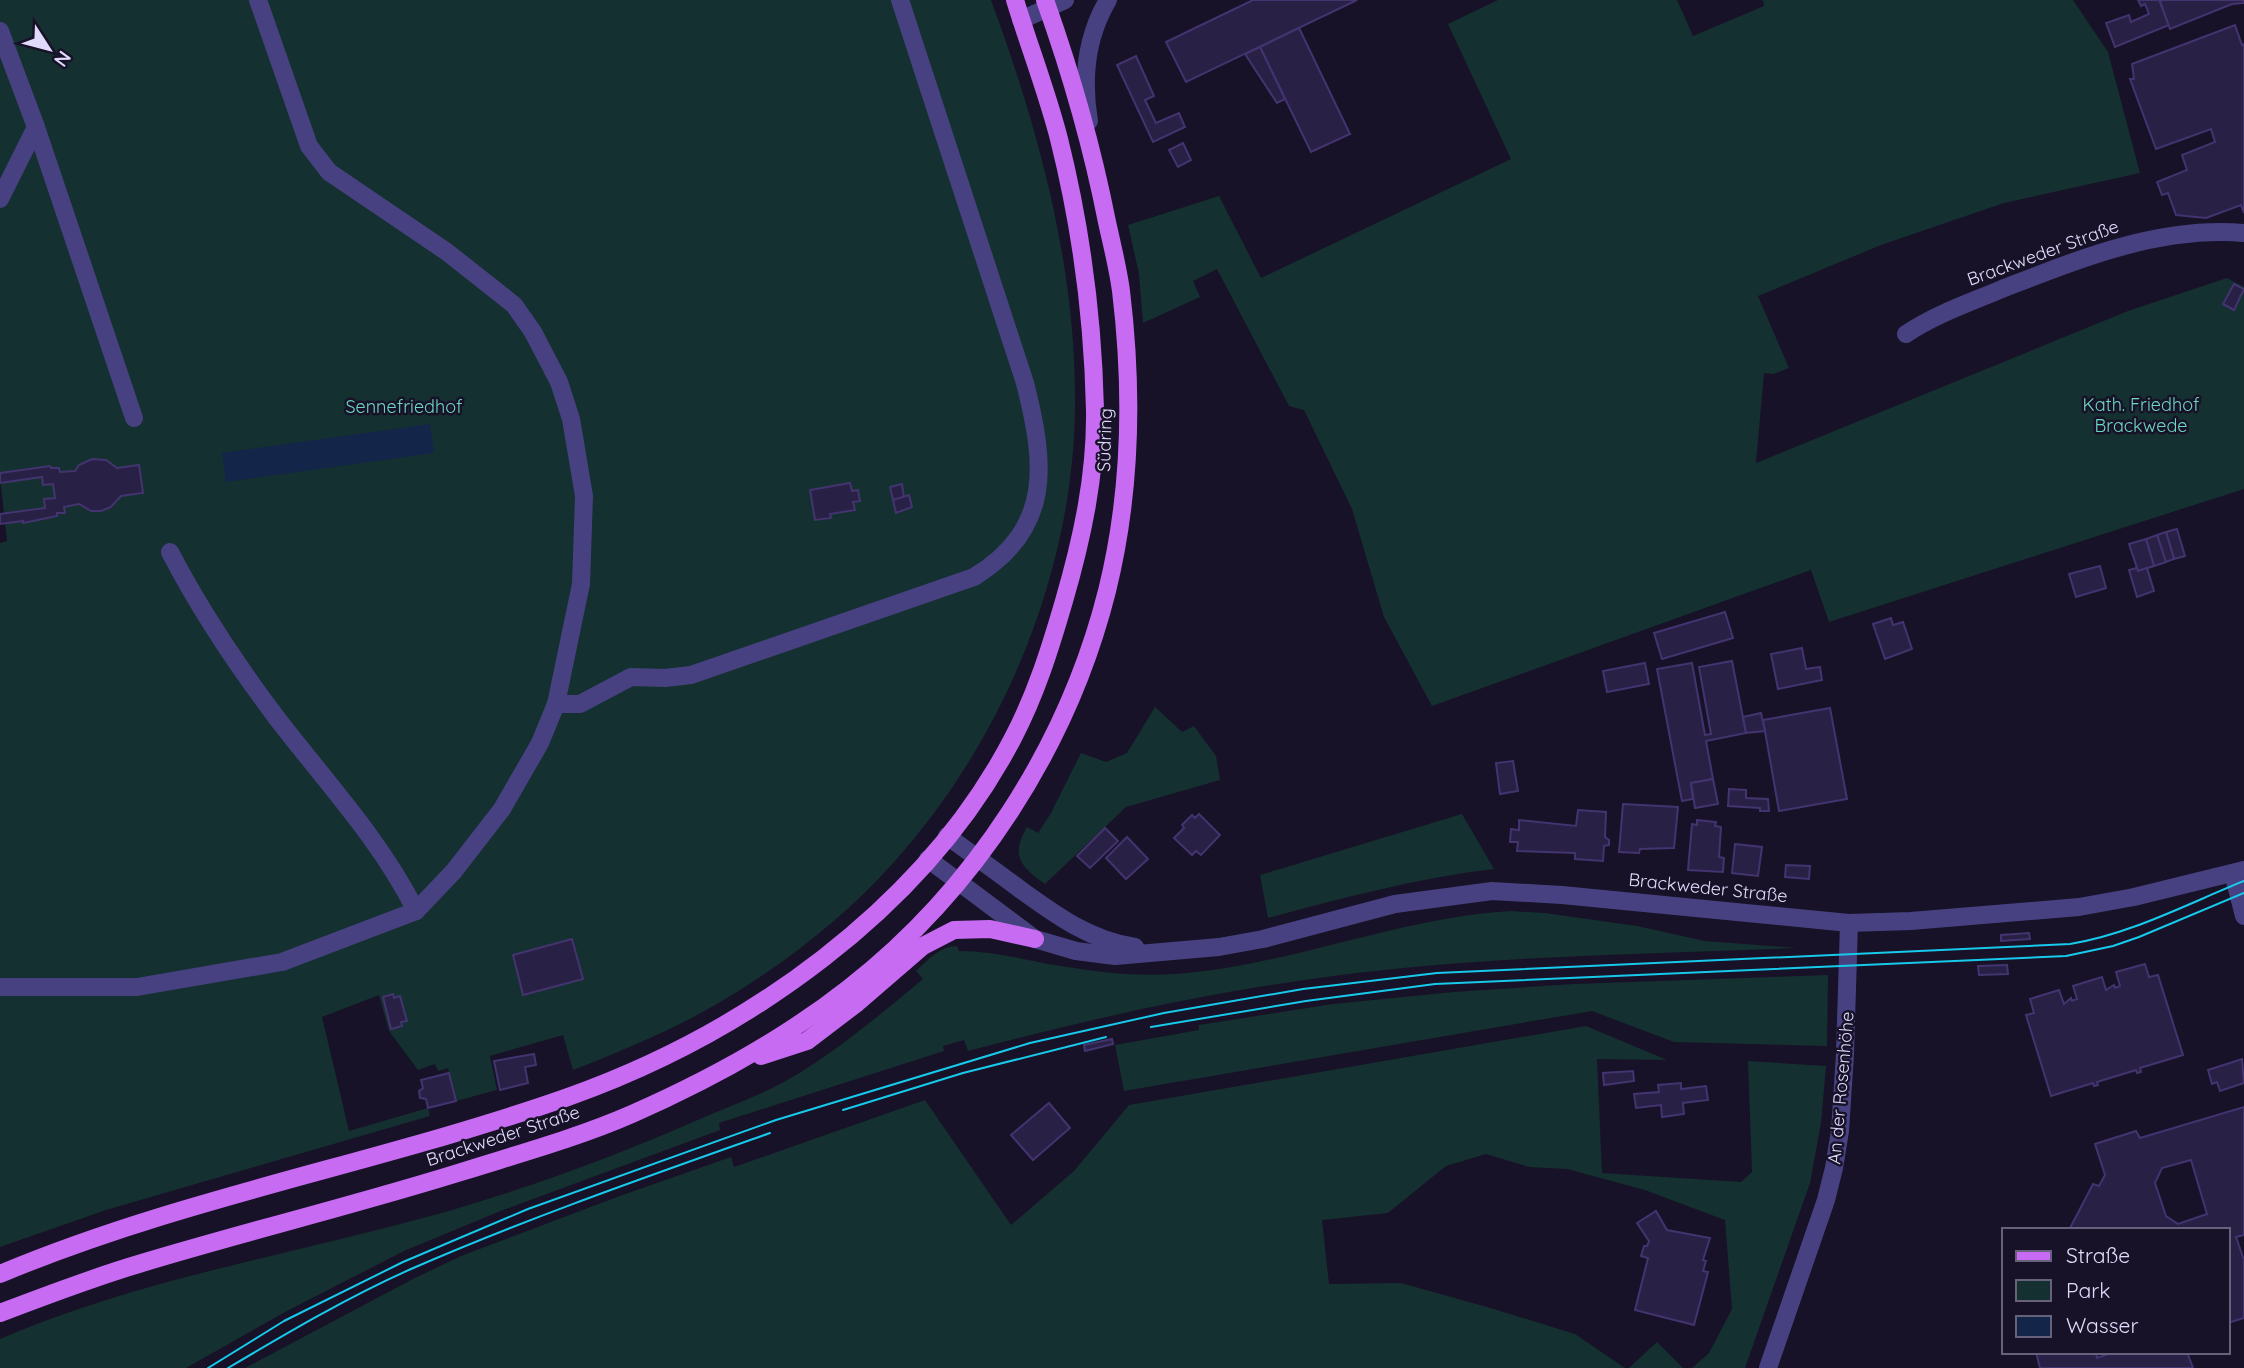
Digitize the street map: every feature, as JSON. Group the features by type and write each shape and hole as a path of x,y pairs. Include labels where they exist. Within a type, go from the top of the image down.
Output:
{"main road":[{"name":"Südring","path":"947,836 990,777 1011,742 1045,666 1081,538 1094,452 1095,412 1090,311 1076,225 1059,138 1015,0"},
{"name":"Südring","path":"977,858 1040,762 1095,634 1117,544 1128,450 1127,363 1121,288 1094,156 1047,5"},
{"name":"Brackweder Straße","path":"0,1274 105,1234 569,1097 656,1060 730,1022 813,967 881,908 947,836"},
{"name":"Brackweder Straße","path":"0,1313 139,1264 413,1187 560,1142 629,1115 735,1065 801,1023 850,987 910,932 977,858"},
{"path":"735,1065 807,1041 857,1003 923,946 954,930 990,929 1035,939"}],"street":[{"path":"0,987 137,987 282,962 416,911 454,871 502,809 540,743 555,704 581,583 584,496 571,419 559,382 533,332 514,305 447,252 329,172 309,146 258,0"},
{"path":"555,704 580,704 631,677 665,678 691,675 974,577 991,567 1005,552 1021,532 1031,513 1039,485 1040,454 1025,383 900,0"},
{"path":"1021,20 1047,5 1065,0"},
{"path":"1094,156 1086,102 1086,72 1089,45 1099,15 1108,0"},
{"path":"0,31 36,127 134,418"},
{"path":"0,199 36,127"},
{"name":"Brackweder Straße","path":"1906,334 1929,318 2067,264 2140,241 2189,233 2244,233"},
{"path":"170,552 201,608 236,661 385,858 416,911"},
{"name":"Brackweder Straße","path":"947,836 1069,924 1116,944 1170,952"},
{"name":"Brackweder Straße","path":"928,859 1035,939 1076,951 1115,956 1170,952 1263,939 1395,904 1492,891 1562,895 1849,923 1911,921 2079,907 2134,897 2239,871"},
{"path":"2239,871 2244,916"},
{"name":"An der Rosenhöhe","path":"1768,1368 1826,1200 1834,1168 1846,1054 1849,923"}],"green space":[{"name":"Sennefriedhof","path":"0,0 991,0 1025,99 1052,201 1069,304 1075,409 1071,470 1061,532 1046,592 1025,651 999,708 968,763 933,814 879,878 814,938 715,1005 645,1040 573,1070 563,1035 490,1056 497,1090 456,1101 448,1068 438,1071 435,1064 418,1070 389,1031 379,995 322,1017 349,1131 428,1108 430,1116 106,1210 0,1247 0,543 7,541 0,478"},
{"name":"Kath. Friedhof Brackwede","path":"1498,0 1677,0 1693,36 1764,6 1763,0 2073,0 2108,52 2140,173 2004,203 1881,245 1758,296 1789,368 1773,374 1764,373 1756,463 2128,311 2227,278 2244,287 2244,489 1829,622 1811,570 1432,706 1384,617 1352,509 1304,410 1289,406 1217,269 1193,281 1200,297 1143,323 1139,274 1128,225 1219,196 1261,278 1511,159 1448,24"},
{"path":"1155,707 1182,732 1194,726 1216,756 1220,780 1126,807 1045,884 1024,866 1021,860 1019,846 1027,827 1038,833 1081,753 1106,762 1127,753"},
{"path":"1462,814 1494,869 1408,883 1268,918 1260,875"},
{"path":"1510,911 1545,913 1637,926 1705,941 1797,948 1561,957 1384,970 1190,999 968,1051 964,1040 943,1046 944,1051 719,1123 720,1130 503,1210 404,1251 285,1312 186,1368 0,1368 0,1339 52,1318 211,1270 373,1231 497,1196 599,1160 761,1093 813,1064 861,1029 923,979 916,971 945,948 957,946 959,951 1095,971 1143,975 1175,974 1259,962 1468,915"},
{"path":"1828,975 1827,1046 1674,1042 1592,1011 1124,1091 1115,1045 1199,1030 1199,1025 1333,1004 1454,992 1574,984"},
{"path":"1586,1026 1667,1060 1597,1059 1602,1173 1741,1182 1752,1172 1748,1061 1826,1066 1821,1123 1810,1183 1745,1368 1692,1368 1709,1353 1732,1309 1725,1220 1645,1190 1567,1169 1529,1167 1486,1154 1446,1166 1388,1213 1322,1220 1329,1284 1401,1283 1494,1309 1575,1334 1625,1368 245,1368 461,1256 731,1157 734,1167 925,1100 1011,1225 1074,1171 1129,1105"},
{"path":"1657,1342 1683,1368 1629,1368"}],"water":[{"path":"430,424 434,453 226,482 222,453"}],"building":[{"path":"1253,0 1357,0 1186,82 1166,42"},
{"path":"2138,0 2159,0 2169,25 2115,47 2106,23 2129,15 2131,22 2149,14 2145,4 2141,6"},
{"path":"2244,0 2244,3 2232,4 2170,29 2160,1"},
{"path":"2235,25 2242,45 2244,44 2244,213 2241,205 2206,218 2176,215 2168,193 2162,195 2157,182 2187,170 2182,155 2215,142 2211,129 2156,149 2130,79 2134,79 2132,64"},
{"path":"1299,28 1350,134 1311,152 1260,47"},
{"path":"1260,47 1285,99 1277,103 1245,54"},
{"path":"1136,56 1154,96 1145,100 1156,123 1179,113 1185,127 1153,142 1117,65"},
{"path":"1183,143 1191,160 1178,167 1169,150"},
{"path":"2234,284 2244,289 2234,310 2223,304"},
{"path":"92,459 106,460 117,468 139,465 143,493 121,496 111,507 101,511 91,511 79,504 64,507 65,513 57,513 57,516 23,523 0,524 0,514 45,508 44,499 55,498 53,484 43,485 42,477 0,483 0,473 50,466 59,468 60,472 75,471 79,465"},
{"path":"850,483 852,491 858,490 860,501 853,502 855,510 830,514 831,518 815,520 810,490"},
{"path":"902,484 904,498 893,500 890,487"},
{"path":"909,495 912,507 896,513 893,500"},
{"path":"2177,529 2185,556 2174,559 2166,532"},
{"path":"2166,532 2174,559 2166,562 2157,535"},
{"path":"2157,535 2166,562 2154,566 2146,539"},
{"path":"2146,539 2154,566 2138,571 2129,544"},
{"path":"2100,566 2106,588 2076,597 2069,574"},
{"path":"2137,568 2138,571 2147,568 2154,591 2137,597 2129,570"},
{"path":"1725,612 1733,638 1662,659 1654,633"},
{"path":"1891,618 1893,625 1903,622 1912,649 1885,659 1873,624"},
{"path":"1802,648 1806,669 1820,667 1822,680 1778,689 1771,654"},
{"path":"1732,661 1746,733 1706,741 1713,779 1691,783 1693,799 1682,801 1657,669 1692,663 1705,735 1711,734 1699,667"},
{"path":"1645,663 1649,684 1607,692 1603,671"},
{"path":"1830,708 1847,799 1779,811 1763,720"},
{"path":"1761,713 1765,731 1746,733 1743,717"},
{"path":"1513,761 1518,791 1500,794 1496,763"},
{"path":"1713,779 1718,804 1695,808 1691,783"},
{"path":"1729,789 1746,790 1746,798 1768,799 1769,811 1728,806"},
{"path":"1623,804 1678,807 1674,848 1640,849 1639,853 1619,852"},
{"path":"1578,810 1606,812 1605,837 1609,840 1609,845 1604,846 1603,861 1575,859 1575,853 1517,851 1518,842 1510,842 1511,829 1519,830 1519,820 1576,826"},
{"path":"1199,814 1220,835 1201,855 1196,851 1192,855 1174,838 1192,815 1195,818"},
{"path":"1697,820 1716,822 1715,826 1721,827 1719,857 1724,858 1723,872 1688,870 1692,824 1697,825"},
{"path":"1105,828 1118,841 1090,868 1077,856"},
{"path":"1127,837 1148,859 1126,879 1106,858"},
{"path":"1735,844 1762,847 1758,876 1732,873"},
{"path":"1786,865 1810,866 1809,879 1785,877"},
{"path":"2029,933 2030,939 2001,941 2001,935"},
{"path":"572,939 583,979 523,995 513,955"},
{"path":"2145,964 2149,977 2158,975 2183,1055 2140,1068 2141,1072 2137,1073 2136,1070 2097,1082 2098,1085 2094,1086 2093,1083 2051,1096 2026,1015 2034,1013 2030,999 2059,990 2064,1004 2071,998 2072,1001 2077,999 2073,986 2102,977 2106,990 2114,985 2115,988 2120,986 2116,972"},
{"path":"2007,965 2008,974 1979,975 1978,966"},
{"path":"393,994 394,998 400,996 407,1021 401,1022 402,1026 391,1029 383,997"},
{"path":"1112,1039 1113,1044 1085,1051 1084,1045"},
{"path":"534,1054 536,1065 525,1067 528,1083 500,1090 494,1061"},
{"path":"2242,1059 2244,1083 2220,1091 2217,1082 2212,1084 2208,1070"},
{"path":"1633,1071 1634,1081 1604,1085 1603,1073"},
{"path":"449,1073 456,1101 428,1108 426,1099 420,1098 419,1091 423,1088 421,1080"},
{"path":"1681,1083 1681,1089 1706,1086 1708,1100 1683,1103 1684,1114 1662,1117 1661,1105 1636,1108 1634,1094 1659,1092 1658,1085"},
{"path":"1049,1103 1070,1128 1033,1160 1011,1135"},
{"path":"2244,1107 2244,1235 2236,1237 2244,1260 2244,1318 2230,1322 2230,1228 2070,1228 2093,1184 2099,1186 2105,1175 2095,1144 2136,1131 2140,1138","holes":["2191,1160 2207,1214 2178,1224 2166,1216 2155,1183 2162,1168"]},
{"path":"1656,1211 1667,1230 1710,1238 1703,1260 1706,1261 1703,1271 1708,1272 1694,1325 1635,1310 1648,1258 1641,1256 1649,1241 1637,1223"},
{"path":"2036,1354 2096,1354 2097,1358 2108,1354 2188,1354 2193,1368 2040,1368"}],"tram line":[{"path":"208,1368 284,1321 403,1262 528,1209 776,1120 1030,1043 1164,1013 1303,989 1437,973 2070,944 2137,926 2244,881"},
{"path":"1151,1027 1306,1001 1435,984 2066,956 2113,946 2139,937 2244,893"},
{"path":"843,1110 963,1073 1106,1037"},
{"path":"228,1368 341,1303 411,1269 544,1215 770,1133"}]}
